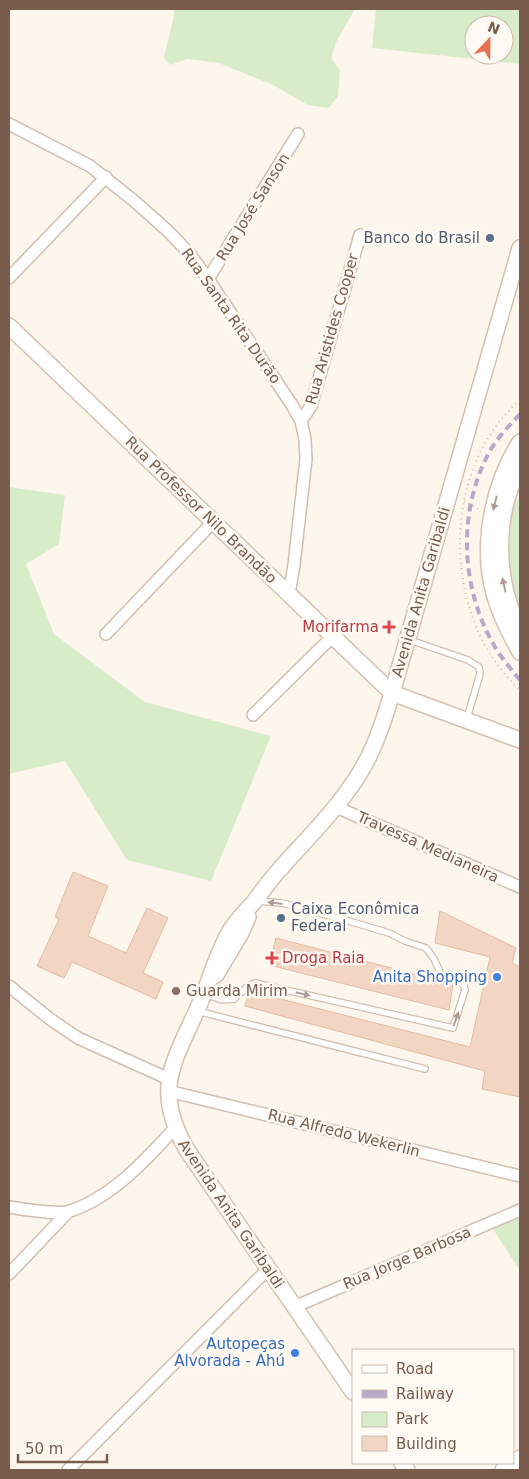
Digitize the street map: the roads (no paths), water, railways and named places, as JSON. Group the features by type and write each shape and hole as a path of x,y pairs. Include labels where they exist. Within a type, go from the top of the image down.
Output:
{"main road":[{"name":"Avenida Anita Garibaldi","path":"352,1391 194,1162 175,1128 170,1109 169,1085 175,1059 205,994 218,954 231,930 278,870 336,807 371,753 408,639 520,248"},
{"name":"Rua Professor Nilo Brandão","path":"9,326 392,693"},
{"path":"520,442 498,489 489,536 492,586 509,633 520,652"},
{"path":"520,466 509,490 502,526 500,552 507,597 520,630"},
{"path":"392,693 520,740"}],"street":[{"name":"Rua Santa Rita Durão","path":"9,124 71,155 106,177 180,242 208,279 292,405 301,421 305,439 305,474 289,594"},
{"name":"Rua José Sanson","path":"208,279 298,134"},
{"path":"9,278 106,177"},
{"name":"Rua Aristides Cooper","path":"301,421 312,406 360,235"},
{"path":"106,634 213,522"},
{"path":"253,715 333,636"},
{"name":"Travessa Medianeira","path":"336,807 520,887"},
{"name":"Rua Alfredo Wekerlin","path":"9,986 50,1019 78,1038 169,1085 520,1176"},
{"path":"9,1274 68,1212 94,1199 120,1182 149,1156 175,1128"},
{"path":"9,1207 37,1211 68,1212"},
{"name":"Rua Jorge Barbosa","path":"294,1307 520,1210"},
{"path":"68,1470 268,1269"}],"lane":[{"path":"408,639 468,660 479,667 480,674 466,719"},
{"path":"205,994 222,1000 234,999 249,985 255,983 453,1028 465,986 463,982 441,974 426,948 405,942 389,933 282,903 255,900"},
{"path":"197,1011 425,1070"}],"railway":[{"path":"520,414 494,444 480,471 468,520 467,544 473,594 481,618 494,646 520,680"}],"place":[{"name":"Banco do Brasil","path":"490,238"},
{"name":"Morifarma","path":"389,627"},
{"name":"Caixa Econômica Federal","path":"281,918"},
{"name":"Droga Raia","path":"272,958"},
{"name":"Anita Shopping","path":"497,977"},
{"name":"Guarda Mirim","path":"176,991"},
{"name":"Autopeças Alvorada - Ahú","path":"295,1353"}]}
